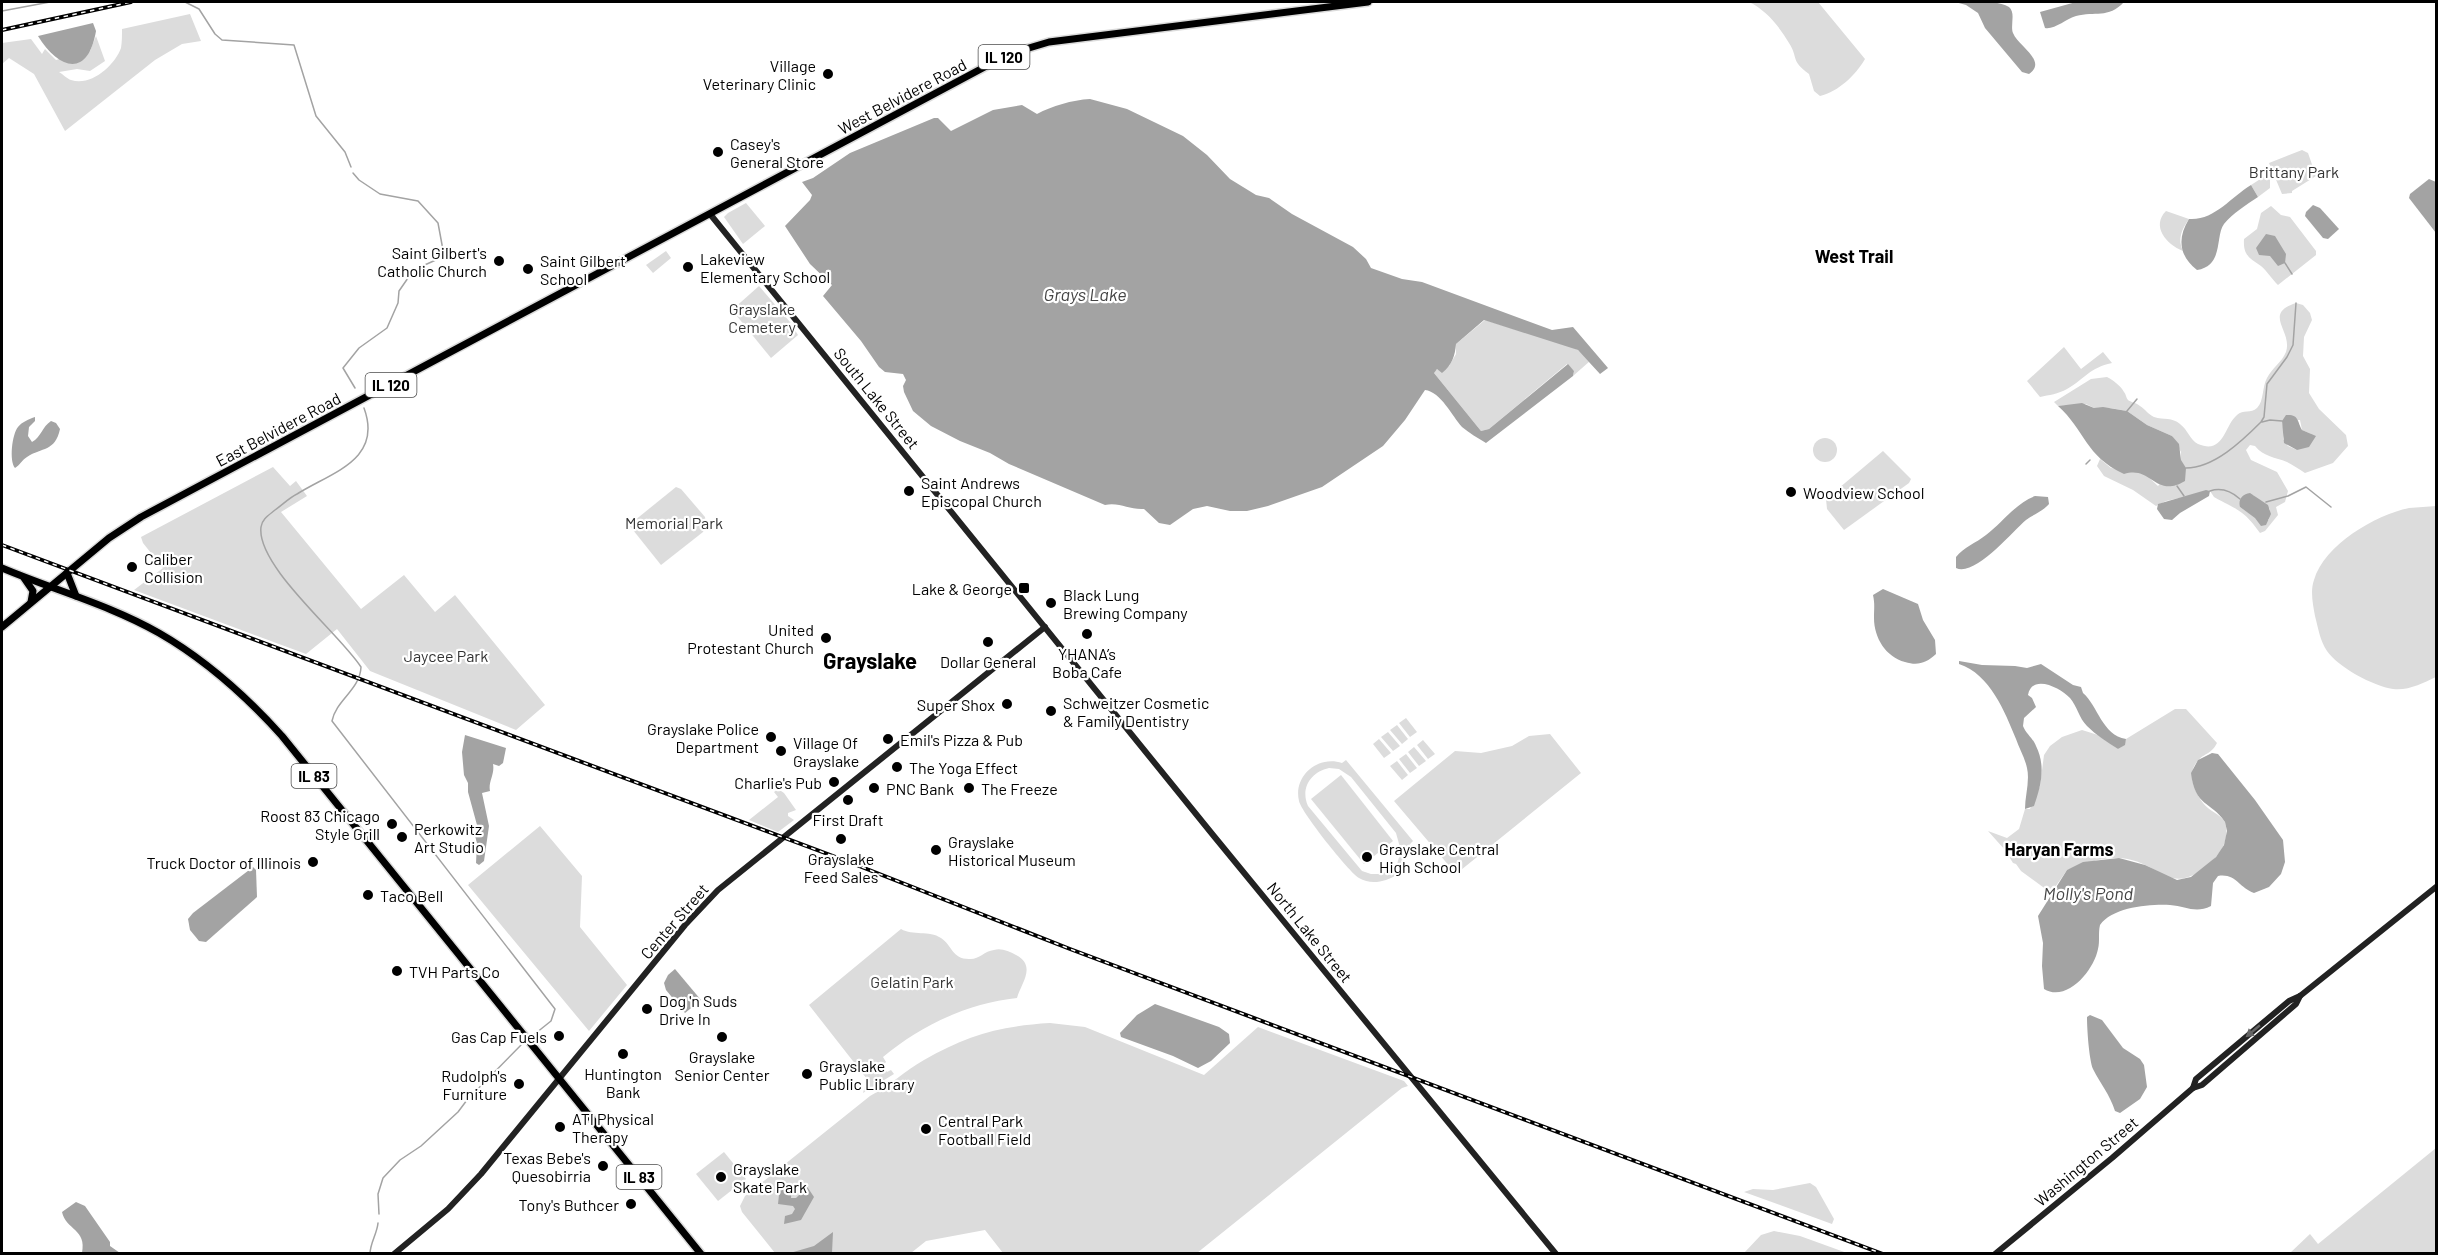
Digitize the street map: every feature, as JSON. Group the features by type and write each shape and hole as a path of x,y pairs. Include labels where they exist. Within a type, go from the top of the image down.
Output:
{"main road":[{"name":"IL 120","path":"1331,4 1368,2"},
{"name":"West Belvidere Road","path":"710,214 1009,54 1076,38 1331,4"},
{"name":"East Belvidere Road","path":"2,627 109,538 141,517 710,214"},
{"name":"IL 83","path":"2,568 76,596 158,633 203,662 248,700 282,736 701,1254"},
{"path":"67,573 76,596"},
{"path":"22,576 33,591 31,602"}],"street":[{"name":"South Lake Street","path":"710,214 1045,627"},
{"name":"Center Street","path":"394,1254 448,1209 466,1190 685,925 718,890 1045,627"},
{"name":"North Lake Street","path":"1045,627 1556,1254"},
{"name":"Washington Street","path":"1995,1254 2193,1088 2202,1085 2296,1004 2300,996 2436,887"}],"green space":[{"path":"1749,2 1818,2 1865,59 1846,82 1820,96 1814,91 1809,74 1797,62 1792,48 1772,19"},
{"path":"190,14 201,41 182,44 155,60 65,131 34,74 9,58 2,64 2,43 31,39 42,54 45,49 56,60 90,51 96,36 105,61 90,71 77,69 59,72 71,80 86,80 101,73 118,55 121,48 122,29"},
{"name":"Brittany Park","path":"2302,150 2308,153 2316,176 2292,193 2282,194 2269,163"},
{"path":"2265,176 2270,180 2270,188 2258,197 2251,185"},
{"path":"746,203 765,226 743,244 724,217"},
{"path":"2271,206 2281,215 2290,217 2316,251 2316,255 2278,285 2248,256 2244,244 2244,239 2257,229 2261,213"},
{"path":"2166,211 2189,219 2181,234 2180,242 2183,251 2171,244 2162,234 2160,223"},
{"path":"666,251 671,258 653,273 646,265"},
{"name":"Grayslake Cemetery","path":"759,286 790,322 798,335 771,358 732,310"},
{"path":"2296,303 2303,305 2310,313 2312,320 2304,337 2303,356 2310,369 2309,393 2319,409 2346,435 2348,446 2333,463 2305,473 2250,445 2246,450 2251,460 2277,472 2288,491 2285,502 2276,507 2278,515 2265,531 2260,533 2244,514 2214,497 2210,491 2166,501 2156,506 2133,490 2104,476 2097,466 2100,459 2111,468 2144,473 2158,486 2181,460 2181,452 2172,436 2147,425 2127,411 2094,408 2086,404 2058,406 2054,402 2091,379 2107,377 2121,388 2128,400 2139,405 2152,416 2177,422 2198,444 2213,446 2222,438 2237,415 2255,410 2259,405 2267,378 2286,352 2286,337 2280,318 2281,312","holes":["2300,420 2302,430 2311,434 2297,450 2288,446 2283,439 2282,421","2253,495 2270,509 2269,520 2256,518 2240,507"]},
{"path":"1485,320 1569,346 1578,350 1590,361 1573,376 1574,371 1567,364 1489,429 1481,431 1434,373 1435,370 1449,366 1456,354 1456,344"},
{"path":"2064,347 2081,369 2103,352 2112,363 2093,371 2064,391 2040,397 2027,381"},
{"path":"1825,438 1830,439 1836,445 1836,455 1830,461 1825,462 1820,461 1814,455 1813,450 1814,445 1820,439"},
{"path":"1883,451 1911,479 1909,483 1844,530 1827,509 1826,499"},
{"name":"Jaycee Park","path":"273,467 290,486 296,481 307,496 281,512 361,609 404,575 435,612 455,595 545,705 516,730 370,671 337,629 306,654 134,590 163,568 143,543 141,537"},
{"name":"Memorial Park","path":"676,487 681,489 705,517 706,525 703,532 661,565 629,525"},
{"path":"2436,506 2436,677 2404,689 2385,687 2366,680 2347,669 2327,651 2314,612 2312,593 2314,580 2328,555 2352,534 2381,517 2396,512 2409,508"},
{"path":"2175,709 2186,709 2217,743 2199,760 2192,773 2193,783 2200,799 2225,822 2225,842 2213,860 2198,872 2185,878 2175,879 2132,860 2111,858 2098,860 2067,870 2051,893 2013,863 1988,831 2007,838 2019,829 2025,809 2030,809 2040,786 2044,755 2050,746 2062,737 2082,730 2098,735 2118,749 2124,745 2126,739"},
{"path":"1406,718 1417,732 1410,737 1399,723"},
{"path":"1397,725 1408,739 1402,744 1390,730"},
{"path":"1388,732 1400,746 1393,751 1381,737"},
{"path":"1550,734 1581,773 1456,874 1394,801 1455,751 1481,753 1512,746 1529,736"},
{"path":"1379,739 1391,753 1384,758 1373,744"},
{"path":"1423,740 1435,754 1428,759 1417,745"},
{"path":"1414,747 1426,761 1419,766 1408,752"},
{"path":"1406,754 1417,768 1410,773 1399,759"},
{"path":"1346,760 1413,841 1409,845 1400,872 1386,880 1369,882 1359,878 1316,829 1299,801 1300,783 1309,770 1324,762 1342,763","holes":["1329,768 1339,769 1351,777 1396,833 1401,851 1397,864 1390,871 1380,874 1362,871 1308,806 1305,793 1312,777"]},
{"path":"1397,761 1408,775 1402,780 1390,766"},
{"path":"1341,775 1393,841 1364,864 1311,799"},
{"path":"778,789 784,793 796,810 788,813 788,816 794,820 778,832 749,820 778,797 774,792"},
{"path":"540,826 582,876 580,927 627,985 589,1031 468,885"},
{"name":"Gelatin Park","path":"901,929 941,938 959,957 963,958 973,959 997,949 1008,951 1026,964 1026,975 1017,998 963,1011 929,1026 897,1046 883,1057 886,1062 882,1066 887,1072 891,1070 894,1074 863,1093 867,1079 809,1005"},
{"path":"1050,1023 1085,1027 1204,1075 1258,1027 1404,1081 1408,1086 1402,1088 1197,1253 1003,1253 985,1230 926,1241 911,1253 775,1253 742,1212 740,1206 745,1196 870,1096 924,1060 955,1044 984,1033"},
{"path":"2436,1148 2436,1253 2290,1253 2310,1234 2318,1244"},
{"name":"Grayslake Skate Park","path":"724,1152 746,1179 718,1201 696,1174"},
{"path":"1810,1183 1816,1187 1834,1219 1832,1224 1744,1192 1753,1189 1773,1190"},
{"path":"1774,1231 1800,1236 1847,1253 1744,1253 1761,1235"}],"water":[{"path":"1955,2 1990,2 2009,7 2012,12 2013,33 2034,59 2034,69 2029,74 2022,72 1985,28 1978,13 1966,5"},
{"path":"2076,2 2124,2 2107,13 2076,16 2045,28 2040,12"},
{"path":"93,23 96,31 87,56 80,62 72,64 63,62 55,56 38,36"},
{"name":"Grays Lake","path":"1090,99 1127,109 1183,136 1207,155 1230,179 1256,195 1269,198 1292,214 1353,247 1366,259 1371,268 1402,279 1422,282 1552,330 1573,327 1608,368 1600,374 1578,350 1484,320 1456,344 1448,367 1442,373 1437,369 1434,373 1481,431 1489,429 1568,364 1574,371 1573,376 1486,443 1462,427 1436,395 1425,390 1405,420 1383,446 1322,487 1247,511 1230,511 1207,506 1193,509 1170,525 1159,523 1144,509 1105,505 1009,464 931,426 913,411 904,392 903,386 906,380 903,374 885,372 879,367 861,341 823,296 832,285 810,264 785,226 812,195 802,182 813,178 850,153 934,118 938,118 951,131 993,110 1022,105 1037,114 1062,104"},
{"path":"2429,179 2436,182 2436,233 2409,198 2410,194"},
{"path":"2251,185 2258,197 2224,224 2215,257 2206,267 2197,270 2183,253 2183,233 2189,219 2198,219 2214,212"},
{"path":"2313,205 2320,208 2339,229 2328,239 2323,238 2305,216"},
{"path":"2266,234 2275,236 2286,254 2285,263 2278,266 2270,256 2259,255 2256,248"},
{"path":"2082,403 2094,408 2103,407 2127,411 2147,425 2172,436 2179,444 2181,460 2186,468 2185,481 2167,486 2141,474 2133,472 2124,474 2111,467 2093,451 2058,406"},
{"path":"2286,415 2295,417 2302,430 2316,436 2309,447 2297,450 2284,443 2282,421"},
{"path":"35,417 35,421 29,427 28,436 32,442 51,421 56,423 60,429 58,436 55,442 47,448 27,457 15,468 12,454 16,430"},
{"path":"2206,490 2210,491 2209,496 2172,520 2164,519 2157,509 2158,504"},
{"path":"2250,493 2268,505 2271,514 2266,525 2261,526 2255,518 2240,507 2241,498"},
{"path":"2035,496 2048,497 2049,504 2026,520 1983,560 1964,569 1956,568 1956,557 1959,554 1986,535 2015,508"},
{"path":"1883,589 1918,604 1923,620 1935,640 1936,654 1929,660 1918,664 1905,662 1892,656 1882,646 1876,633 1873,595"},
{"path":"1959,661 2027,668 2041,664 2073,685 2081,687 2111,732 2126,739 2125,745 2118,749 2094,732 2084,723 2070,698 2060,690 2047,684 2035,685 2028,695 2036,707 2024,718 2023,726 2035,743 2042,768 2039,791 2034,806 2025,809 2027,768 2007,717 1988,685 1970,669 1959,664"},
{"path":"465,735 506,748 503,763 499,766 493,764 490,791 482,793 489,826 484,861 479,865 476,863 477,825 468,792 468,783 464,775 462,752"},
{"name":"Molly's Pond","path":"2212,753 2218,754 2283,840 2285,862 2281,874 2269,887 2254,893 2229,877 2218,876 2213,883 2211,906 2205,908 2152,905 2122,910 2113,914 2100,925 2098,949 2085,975 2062,992 2044,989 2043,943 2038,916 2067,870 2083,862 2119,858 2145,865 2177,880 2191,877 2216,857 2224,845 2227,831 2225,822 2200,798 2193,784 2191,773 2198,760"},
{"path":"253,867 256,870 257,897 206,942 199,941 190,930 188,919"},
{"path":"675,969 701,1000 685,1013 666,990 664,983"},
{"path":"1155,1004 1219,1027 1229,1034 1230,1043 1211,1061 1198,1068 1121,1037 1120,1033 1137,1015"},
{"path":"2090,1015 2102,1020 2123,1048 2140,1059 2144,1065 2147,1087 2140,1099 2120,1113 2115,1111 2093,1069 2087,1029 2087,1017"},
{"path":"801,1183 806,1185 814,1197 801,1220 784,1224 785,1216 792,1214 795,1209 793,1206 778,1204 780,1186 792,1187 791,1198 796,1198 800,1194 796,1187"},
{"path":"76,1202 85,1206 110,1242 110,1246 120,1253 82,1253 82,1239 64,1218 62,1212"},
{"path":"833,1232 832,1253 790,1253 814,1246"}],"waterway":[{"path":"2,11 50,2"},
{"path":"185,2 199,9 215,34 222,40 294,45 316,116 345,152 351,167"},
{"path":"353,173 359,180 380,194 418,201 438,223 443,250 438,259 418,268 408,278 399,291 398,303 387,328 359,348 343,368 355,388"},
{"path":"2285,263 2292,274"},
{"path":"2186,468 2207,463 2227,452 2261,422 2264,417 2267,384 2293,345 2296,303"},
{"path":"2127,411 2137,399"},
{"path":"364,408 368,426 366,440 360,452 339,471 294,496 266,517 261,527 263,543 285,580 361,667 357,682 338,707 332,721 555,1009 551,1021 531,1037"},
{"path":"2262,422 2282,421"},
{"path":"2086,464 2090,460"},
{"path":"2177,486 2184,496"},
{"path":"2266,502 2288,496 2306,487 2331,507"},
{"path":"2210,491 2226,490 2240,499"},
{"path":"379,1214 378,1194 383,1178 400,1160 421,1146 458,1112 524,1042"},
{"path":"370,1254 378,1223"}],"railway":[{"path":"2,30 131,2"},
{"path":"2,545 849,862 1070,949 1883,1254"}],"place":[{"name":"Village Veterinary Clinic","path":"828,74"},
{"name":"Casey's General Store","path":"718,152"},
{"name":"Saint Gilbert's Catholic Church","path":"499,261"},
{"name":"Lakeview Elementary School","path":"688,267"},
{"name":"Saint Gilbert School","path":"528,269"},
{"name":"Saint Andrews Episcopal Church","path":"909,491"},
{"name":"Woodview School","path":"1791,492"},
{"name":"Caliber Collision","path":"132,567"},
{"name":"Lake & George","path":"1024,588"},
{"name":"Black Lung Brewing Company","path":"1051,603"},
{"name":"YHANA’s Boba Cafe","path":"1087,634"},
{"name":"United Protestant Church","path":"826,638"},
{"name":"Dollar General","path":"988,642"},
{"name":"Super Shox","path":"1007,704"},
{"name":"Schweitzer Cosmetic & Family Dentistry","path":"1051,711"},
{"name":"Grayslake Police Department","path":"771,737"},
{"name":"Emil's Pizza & Pub","path":"888,739"},
{"name":"Village Of Grayslake","path":"781,751"},
{"name":"The Yoga Effect","path":"897,767"},
{"name":"Charlie's Pub","path":"834,782"},
{"name":"PNC Bank","path":"874,788"},
{"name":"The Freeze","path":"969,788"},
{"name":"First Draft","path":"848,800"},
{"name":"Roost 83 Chicago Style Grill","path":"392,824"},
{"name":"Perkowitz Art Studio","path":"402,837"},
{"name":"Grayslake Feed Sales","path":"841,839"},
{"name":"Grayslake Historical Museum","path":"936,850"},
{"name":"Grayslake Central High School","path":"1367,857"},
{"name":"Truck Doctor of Illinois","path":"313,862"},
{"name":"Taco Bell","path":"368,895"},
{"name":"TVH Parts Co","path":"397,971"},
{"name":"Dog 'n Suds Drive In","path":"647,1009"},
{"name":"Gas Cap Fuels","path":"559,1036"},
{"name":"Grayslake Senior Center","path":"722,1037"},
{"name":"Huntington Bank","path":"623,1054"},
{"name":"Grayslake Public Library","path":"807,1074"},
{"name":"Rudolph's Furniture","path":"519,1084"},
{"name":"ATI Physical Therapy","path":"560,1127"},
{"name":"Central Park Football Field","path":"926,1129"},
{"name":"Texas Bebe's Quesobirria","path":"603,1166"},
{"name":"Grayslake Skate Park","path":"721,1177"},
{"name":"Tony's Buthcer","path":"631,1204"}],"district":[{"name":"West Trail","path":"1854,256"},
{"name":"Grayslake","path":"870,660"},
{"name":"Haryan Farms","path":"2059,849"}]}
